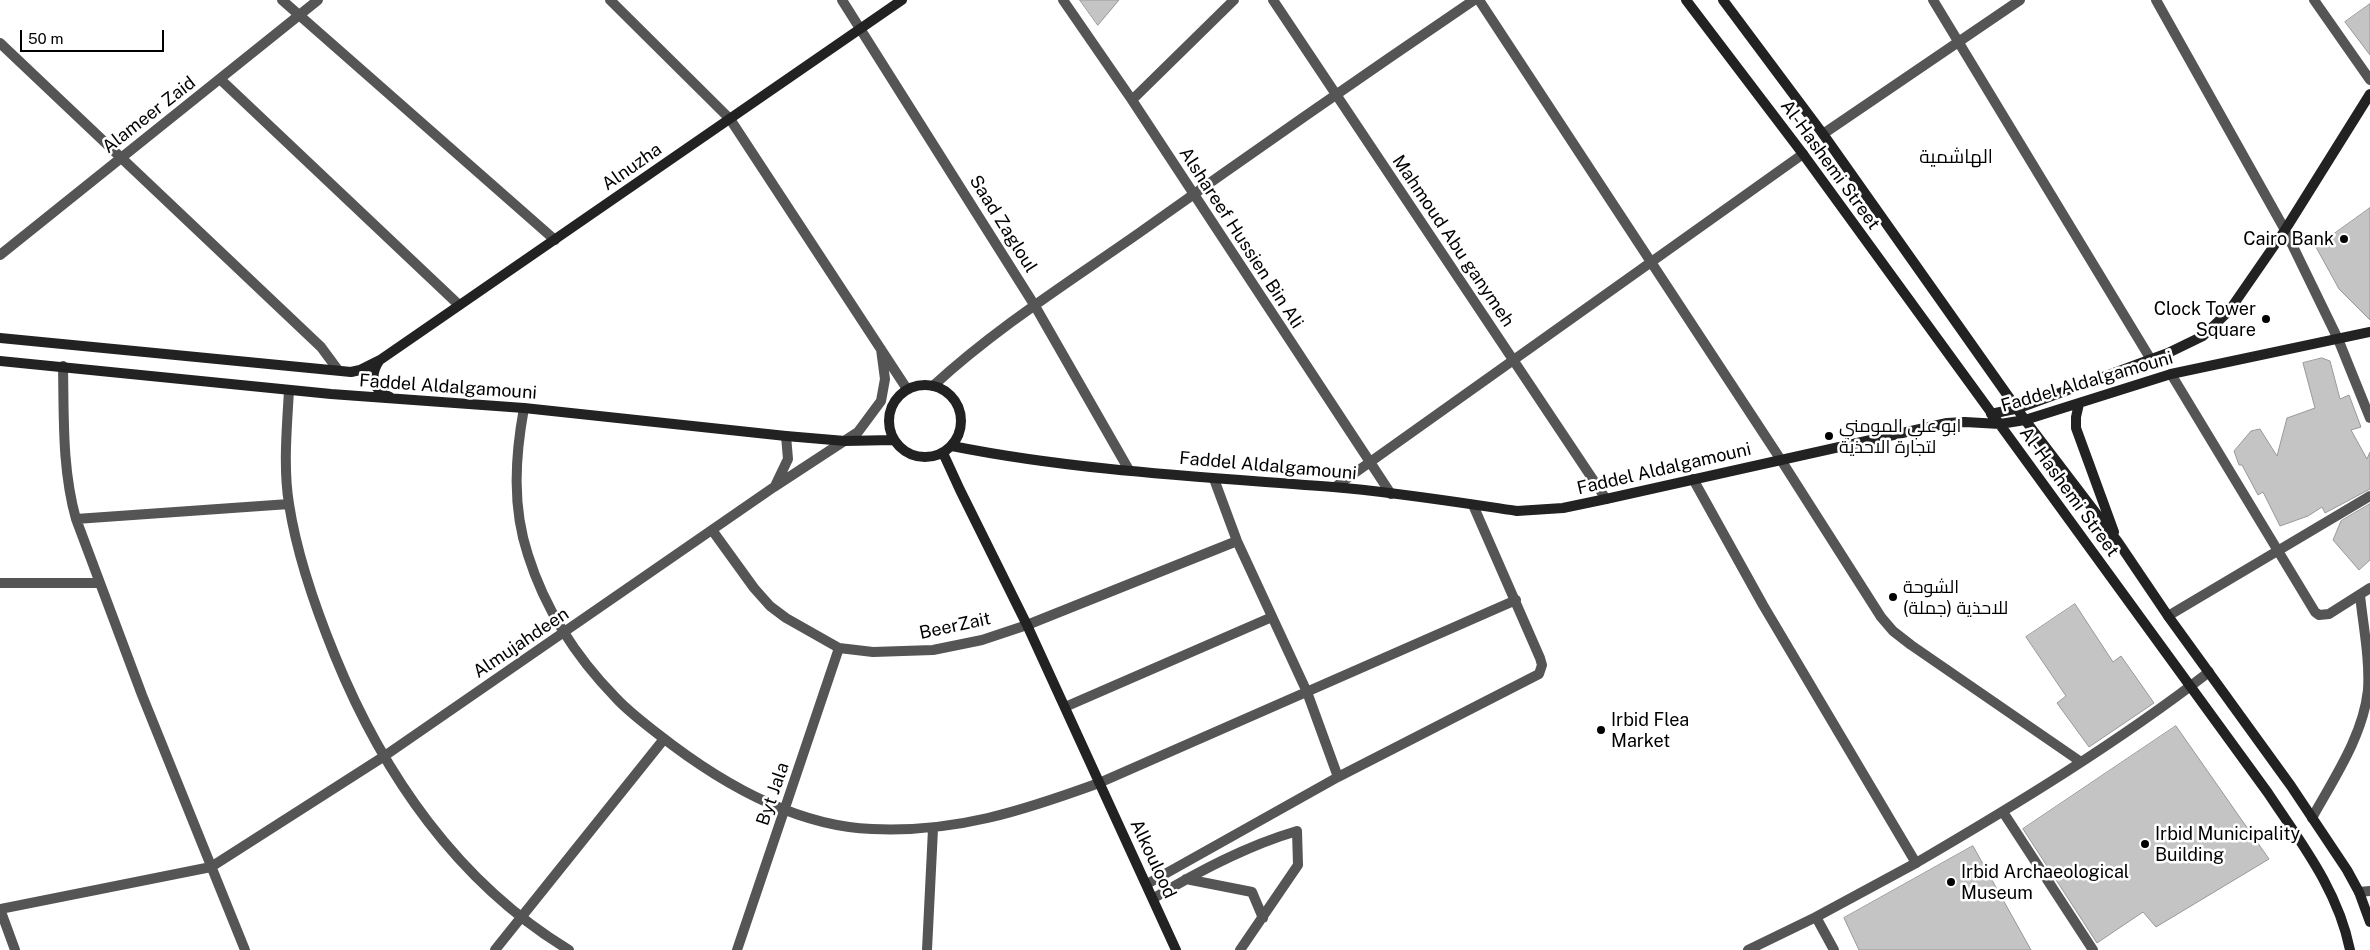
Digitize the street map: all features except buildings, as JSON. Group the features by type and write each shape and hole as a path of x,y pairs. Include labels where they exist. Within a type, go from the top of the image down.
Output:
{"main road":[{"name":"Alnuzha","path":"0,338 338,370 360,370 380,360 902,0"},
{"name":"Al-Hashemi Street","path":"1686,0 1803,154 2190,686 2307,851 2331,892 2341,914 2349,947"},
{"name":"Al-Hashemi Street","path":"1723,0 1823,134 2019,408 2025,420 2118,542 2168,616 2312,818 2359,892 2370,922"},
{"path":"1991,414 2019,408 2190,344 2213,328 2229,311 2285,230 2370,94"},
{"name":"Faddel Aldalgamouni","path":"952,446 994,454 1129,470 1214,479 1335,487 1517,511 1541,510 1606,499 1947,423 2000,424 2025,420 2171,374 2370,332"},
{"path":"380,360 373,371 374,385 382,394 395,400"},
{"name":"Faddel Aldalgamouni","path":"0,362 63,366 395,400 524,408 786,436 845,441 894,440"},
{"path":"915,386 933,386 944,391 954,399 960,410 962,423 959,435 952,446 944,453 933,457 921,458 906,452 894,440 889,429 888,417 895,402 907,389 915,386"},
{"path":"2079,404 2076,428 2118,542"},
{"name":"Alkoulood","path":"944,453 960,490 1027,625 1154,898 1176,950"}],"street":[{"path":"282,0 555,240"},
{"name":"Alameer Zaid","path":"0,255 318,0"},
{"path":"610,0 730,119 907,389"},
{"name":"Saad Zagloul","path":"842,0 1035,306 1129,470"},
{"name":"Alshareef Hussien Bin Ali","path":"1063,0 1132,100 1192,195 1391,494"},
{"path":"1132,100 1234,0"},
{"name":"Mahmoud Abu ganymeh","path":"1273,0 1606,499"},
{"path":"933,386 968,355 1035,306 1335,94 1474,0"},
{"path":"1479,0 1781,460 1881,616 1893,631 2081,762"},
{"path":"1933,0 2150,358"},
{"path":"1823,134 2020,0"},
{"path":"2156,0 2285,230 2338,339 2370,418"},
{"path":"2314,0 2370,80"},
{"path":"0,43 316,343 338,370"},
{"path":"220,79 459,305"},
{"path":"1335,487 1803,154"},
{"name":"Almujahdeen","path":"211,867 383,757 774,487 858,432 881,401 885,379 880,349"},
{"path":"63,366 64,449 71,500 76,519 99,583 245,950"},
{"path":"2171,374 2319,615 2329,614 2370,588"},
{"path":"289,390 286,454 289,504 301,558 326,635 351,697 383,757 421,813 458,860 523,917 569,950"},
{"path":"524,408 516,466 516,496 520,525 537,581 564,633 618,700 664,739 722,779 785,810 857,828 933,829 1006,814 1099,783 1516,600"},
{"path":"774,487 788,459 786,436"},
{"path":"1214,479 1237,540 1307,692 1338,777"},
{"path":"1693,479 1763,605 1916,863"},
{"path":"2168,616 2277,549 2370,496"},
{"path":"76,519 289,504"},
{"path":"1147,884 1338,777 1539,674 1542,665 1540,658 1473,505"},
{"name":"BeerZait","path":"712,530 754,588 770,606 804,629 839,648 873,652 933,650 982,640 1027,625 1237,540"},
{"path":"0,583 99,583"},
{"path":"2312,818 2352,747 2368,690 2367,657 2360,595"},
{"path":"1064,706 1272,617"},
{"name":"Byt Jala","path":"737,950 839,648"},
{"path":"1748,950 1816,917 1916,863 2003,812 2081,762 2209,672"},
{"path":"495,950 664,739"},
{"path":"2003,812 2094,950"},
{"path":"927,950 933,829"},
{"path":"1154,898 1186,879 1262,841 1297,831 1298,864 1240,950"},
{"path":"16,950 0,909 211,867"},
{"path":"1186,879 1252,892 1262,918"},
{"path":"2359,892 2370,891"},
{"path":"1816,917 1834,950"}],"place":[{"name":"Cairo Bank","path":"2344,239"},
{"name":"Clock Tower Square","path":"2266,319"},
{"name":"ابو علي المومني لتجارة الاحذية","path":"1829,436"},
{"name":"الشوحة للاحذية (جملة)","path":"1893,597"},
{"name":"Irbid Flea Market","path":"1601,730"},
{"name":"Irbid Municipality Building","path":"2145,844"},
{"name":"Irbid Archaeological Museum","path":"1951,882"}],"district":[{"name":"الهاشمية","path":"1956,157"}]}
